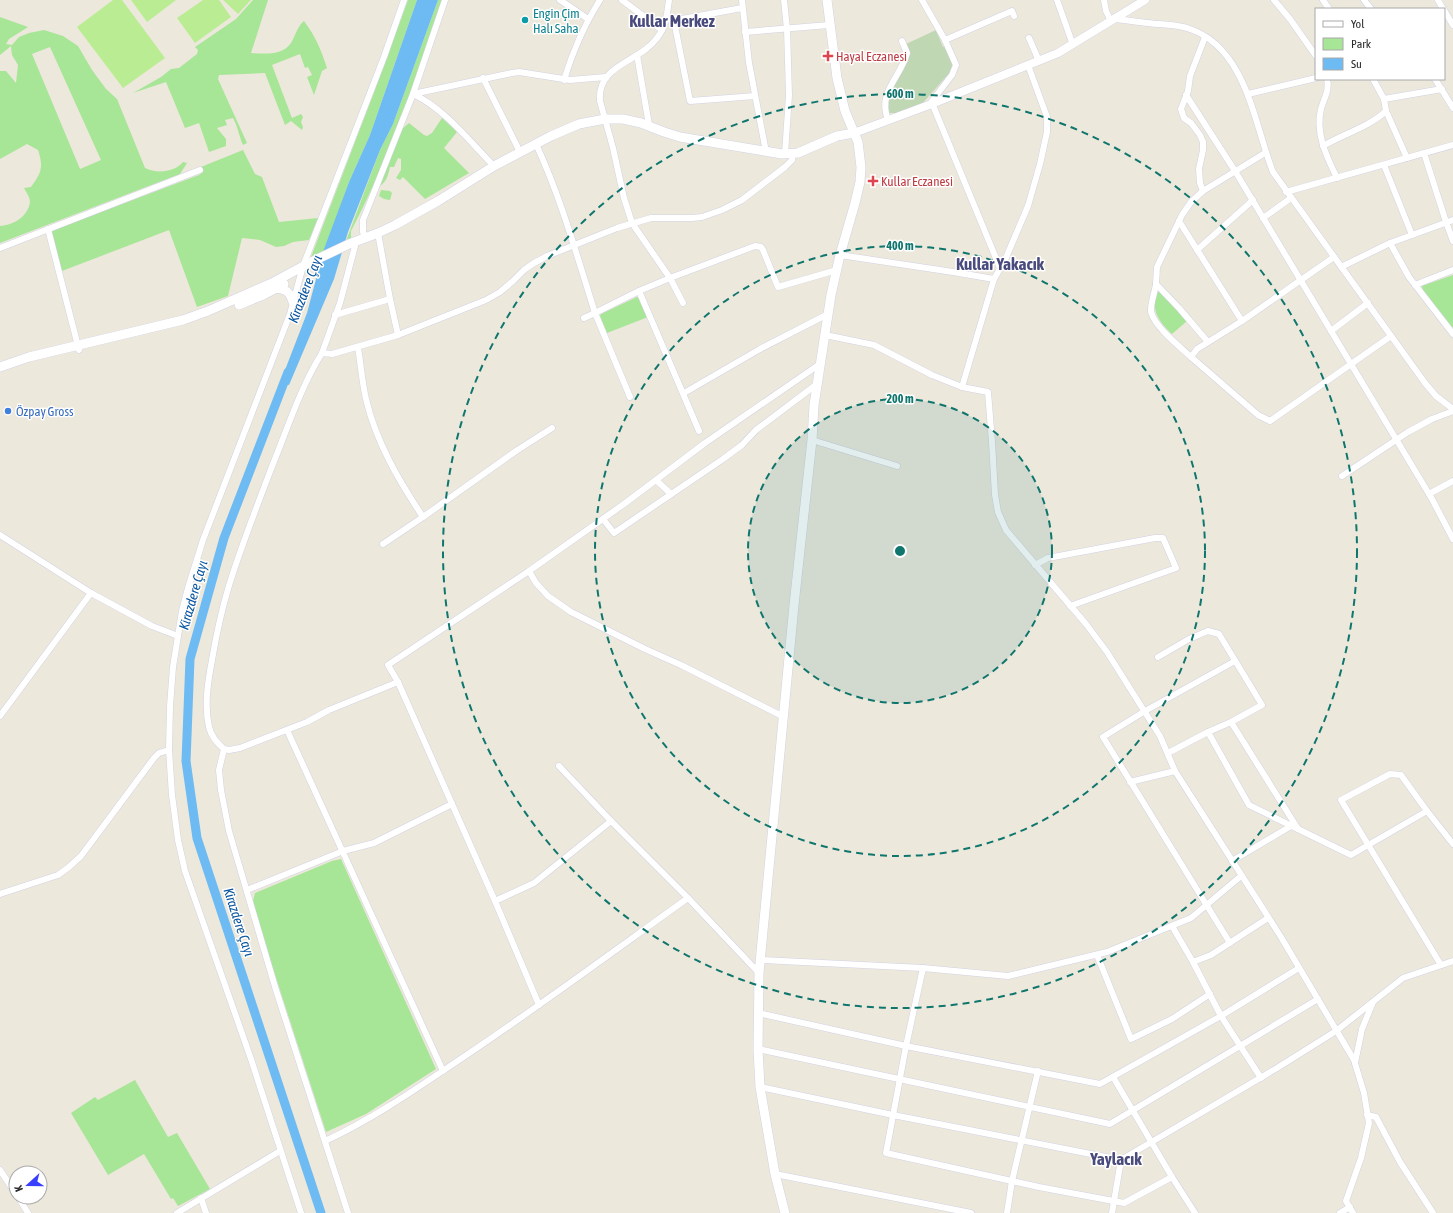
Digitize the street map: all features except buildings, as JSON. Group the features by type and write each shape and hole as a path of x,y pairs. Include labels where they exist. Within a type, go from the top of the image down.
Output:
{"main road":[{"path":"785,1213 776,1174 760,1087 758,1049 759,973 812,440 814,405 828,314 840,255 860,182 861,159 858,142 845,111 838,86 827,0"},
{"path":"0,372 79,347 194,317 307,267 378,233 438,201 494,166 520,152 572,126 586,122 605,119 623,119 649,125 664,132 680,136 766,152 789,154 804,151 837,136 854,133"},
{"path":"0,367 29,357 185,324 247,301 276,288 307,267"},
{"path":"276,288 287,291 293,302"}],"street":[{"path":"301,1213 251,1059 185,871 178,840 174,810 169,750 171,690 178,636 188,588 204,540 307,267 404,0"},
{"path":"365,238 363,232 363,220 413,94 445,0"},
{"path":"560,0 588,18"},
{"path":"564,80 576,44 588,18 600,0"},
{"path":"622,0 662,30"},
{"path":"669,0 662,30 651,45 620,66 606,78 602,82 599,94 624,198 632,223 670,278 683,303"},
{"path":"742,0 749,63 766,152"},
{"path":"322,353 332,354 358,348 398,335 486,300 500,292 528,266 547,256 632,223 651,218 697,218 726,209 742,200 791,162 789,154 787,29 784,0"},
{"path":"922,0 945,40 954,60 955,68 952,75 931,104"},
{"path":"1057,0 1073,45"},
{"path":"1104,0 1113,20"},
{"path":"854,133 1058,53 1145,0"},
{"path":"1274,0 1290,19 1315,55"},
{"path":"1364,0 1371,8"},
{"path":"665,22 742,8"},
{"path":"945,40 1012,11 1014,16"},
{"path":"1445,13 1453,25"},
{"path":"1113,20 1176,25 1192,30 1205,37 1223,51 1236,70 1248,94 1265,153 1273,172 1286,192 1436,396 1453,410 1408,432 1342,476"},
{"path":"674,21 690,101 755,96"},
{"path":"745,32 829,25"},
{"path":"1203,191 1200,183 1199,169 1203,142 1200,135 1191,123 1184,118 1181,109 1190,76 1205,37"},
{"path":"1029,38 1039,60"},
{"path":"888,120 884,109 886,96 907,53 902,41"},
{"path":"637,55 649,125"},
{"path":"962,387 994,279 1028,206 1047,132 1047,117 1028,65"},
{"path":"413,94 483,78 519,72 564,80 606,78"},
{"path":"483,78 520,152"},
{"path":"1248,94 1315,78"},
{"path":"1327,80 1328,86 1321,110 1320,126 1323,146 1337,178"},
{"path":"1374,80 1384,99 1386,111 1407,158"},
{"path":"1436,80 1453,108"},
{"path":"1384,99 1442,89"},
{"path":"413,94 425,99 432,105 451,122 494,166"},
{"path":"1186,95 1253,200 1429,494 1453,538"},
{"path":"931,104 1000,268"},
{"path":"1323,146 1338,137 1378,119 1386,111"},
{"path":"536,144 548,172 574,245 595,313 630,397"},
{"path":"1286,192 1453,145"},
{"path":"1265,153 1203,191 1191,202 1179,221 1158,267 1151,306 1151,312 1157,324 1191,357 1258,415 1270,421 1391,336"},
{"path":"1424,153 1453,241"},
{"path":"1384,164 1412,235"},
{"path":"0,248 200,170"},
{"path":"1263,218 1291,198"},
{"path":"1197,250 1253,200"},
{"path":"1341,267 1390,243 1453,220"},
{"path":"1179,221 1242,322"},
{"path":"48,229 79,347"},
{"path":"378,233 398,335"},
{"path":"1390,243 1415,285 1453,334"},
{"path":"351,246 347,278 322,353 306,382 280,448 239,555 223,607 208,681 208,725 217,743 224,749 229,750 240,748 287,730 330,710 398,682"},
{"path":"584,318 639,291 670,278 756,246 761,247 766,255 778,287 837,270"},
{"path":"840,255 994,279"},
{"path":"1191,357 1197,350 1208,342 1242,322 1334,257"},
{"path":"1415,285 1453,270"},
{"path":"1156,284 1208,342"},
{"path":"639,291 700,430"},
{"path":"335,315 390,299"},
{"path":"1331,331 1368,302"},
{"path":"684,392 760,349 828,314"},
{"path":"825,335 874,345 932,376 962,387 988,392 995,495 998,512 1006,530 1086,624 1107,652 1160,736 1175,771 1299,968 1354,1063 1364,1093 1369,1123 1361,1158 1346,1201 1351,1210 1340,1213"},
{"path":"358,348 366,400 376,431 395,472 423,517"},
{"path":"539,1005 495,901 398,682 388,665 529,572 706,443 820,364"},
{"path":"603,519 614,533 724,459 742,445 756,430 817,384"},
{"path":"383,544 516,451 552,428"},
{"path":"812,440 897,466"},
{"path":"656,480 671,494"},
{"path":"1429,494 1453,481"},
{"path":"0,535 92,593 152,626 178,636"},
{"path":"1035,565 1048,558 1155,538 1163,538 1176,568 1070,606"},
{"path":"529,572 536,583 548,596 571,612 784,717"},
{"path":"0,716 92,593"},
{"path":"1158,657 1188,639 1208,631 1219,634 1262,704 1231,722 1168,753"},
{"path":"1230,942 1206,906 1102,737 1144,711 1236,661"},
{"path":"1231,722 1299,830"},
{"path":"287,730 443,1071"},
{"path":"1208,732 1249,805 1352,855 1427,811"},
{"path":"224,749 220,770 221,790 229,831 276,990 348,1213"},
{"path":"0,894 58,875 69,868 81,856 154,758 159,753 169,750"},
{"path":"559,766 759,973"},
{"path":"1130,782 1175,771"},
{"path":"1441,966 1341,800 1390,774 1401,776 1453,844"},
{"path":"247,890 343,851 362,847 389,836 452,804"},
{"path":"495,901 534,883 611,821"},
{"path":"1232,861 1291,826"},
{"path":"761,960 923,968 1008,976 1107,952 1191,918 1242,876"},
{"path":"325,1141 361,1123 443,1071 539,1005 688,898"},
{"path":"1193,962 1211,955 1268,918"},
{"path":"1172,926 1222,1016 1261,1078"},
{"path":"1097,955 1131,1039 1172,1019 1210,994"},
{"path":"760,1087 1122,1160 1261,1078 1336,1031 1403,978 1453,961"},
{"path":"923,968 906,1046 886,1153 1012,1181 1124,1203 1172,1178"},
{"path":"758,1013 906,1046 1100,1084 1222,1016 1299,968"},
{"path":"758,1049 1110,1124 1318,999"},
{"path":"1354,1063 1362,1030 1373,1002"},
{"path":"1007,1213 1012,1181 1038,1071"},
{"path":"1113,1077 1194,1213"},
{"path":"1368,1115 1376,1117 1400,1162 1433,1213"},
{"path":"176,1213 280,1151"},
{"path":"1112,1213 1122,1160"},
{"path":"0,1170 8,1182"},
{"path":"776,1174 971,1213"},
{"path":"201,1198 206,1213"}],"green space":[{"path":"113,0 122,0 165,58 123,88 77,27"},
{"path":"131,0 176,0 147,22"},
{"path":"203,0 219,0 231,17 195,43 177,18"},
{"path":"223,0 251,0 238,14"},
{"path":"253,0 268,0 251,53 264,54 282,51 287,48 299,26 304,21 318,44 327,68 322,71 314,95 307,77 312,75 308,67 305,68 300,54 272,65 292,118 301,114 303,117 301,122 303,127 302,130 291,121 285,125 265,73 219,75 218,79 247,143 243,145 233,118 225,120 227,125 217,128 226,139 226,146 209,152 199,123 185,128 166,82 133,93 161,77 171,69 179,68 197,54 198,50 195,47 236,19"},
{"path":"408,0 417,0 370,135 349,182 324,252 311,257 373,95"},
{"path":"438,0 443,0 390,146 351,231 351,238 346,241 380,150 393,124"},
{"path":"0,17 28,27 9,39 6,44 12,45 19,37 44,30 63,36 78,46 92,70 106,89 117,99 145,168 155,171 166,171 175,168 183,162 187,163 180,174 0,243 0,226 15,222 23,216 29,207 29,196 24,188 31,187 37,178 41,161 38,150 27,144 0,159 0,71 6,71 16,83 18,65 12,55 11,46 0,55","holes":["50,47 101,160 80,169 32,54"]},
{"path":"936,30 943,47 945,46 952,64 952,70 922,104 896,113 889,113 886,106 887,99 908,54 906,44"},
{"path":"442,118 457,132 444,148 469,173 425,199 403,177 400,180 396,178 401,170 401,159 398,158 394,167 390,167 386,180 380,186 401,130 409,123 427,136 432,133"},
{"path":"243,150 255,174 262,177 279,222 318,218 309,240 293,242 284,246 276,247 260,240 242,238 228,296 197,307 169,230 62,271 51,234 53,230 199,175 203,172 201,167"},
{"path":"381,190 390,191 392,193 390,200 379,196"},
{"path":"1453,275 1453,328 1423,291 1422,286"},
{"path":"1161,291 1187,321 1172,334 1163,325 1155,310 1156,298 1158,292"},
{"path":"637,297 639,298 648,317 607,333 600,316 601,314"},
{"path":"341,859 436,1069 366,1114 326,1132 255,913 253,901 255,893 332,861"},
{"path":"135,1080 168,1137 177,1133 210,1189 178,1206 173,1198 171,1199 144,1154 108,1175 71,1113 95,1097 98,1100"}],"water":[{"path":"417,0 438,0 393,124 380,150 348,232 334,279 289,385 280,383 307,313 324,249 349,182 370,135"}],"waterway":[{"name":"Kirazdere Çayı","path":"288,372 224,538 190,659 186,761 197,838 321,1213"}],"place":[{"name":"Engin Çim Halı Saha","path":"525,20"},
{"name":"Hayal Eczanesi","path":"828,56"},
{"name":"Kullar Eczanesi","path":"873,181"},
{"name":"Özpay Gross","path":"8,411"}],"district":[{"name":"Kullar Merkez","path":"672,21"},
{"name":"Kullar Yakacık","path":"1000,264"},
{"name":"Yaylacık","path":"1116,1159"}]}
